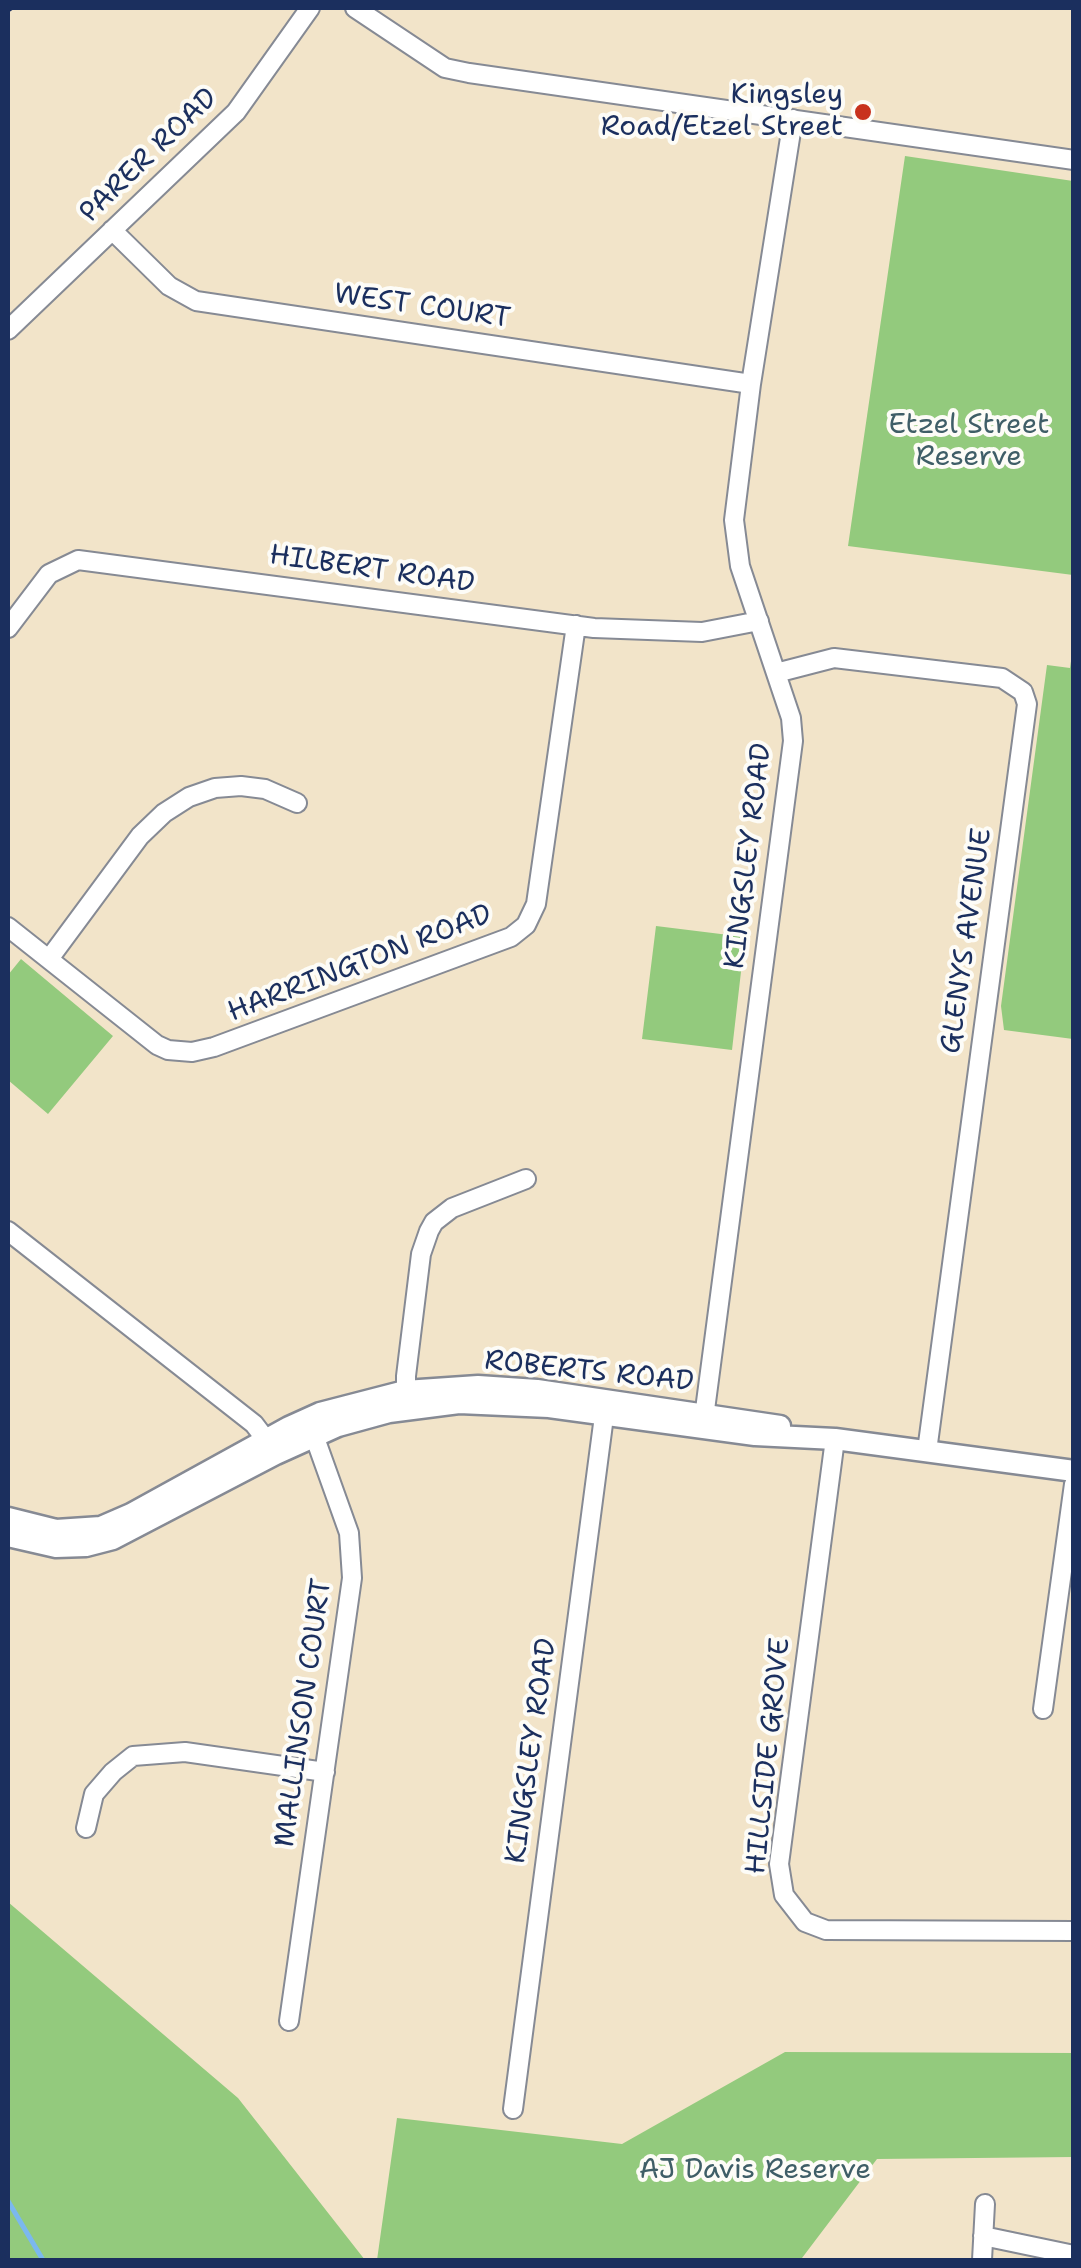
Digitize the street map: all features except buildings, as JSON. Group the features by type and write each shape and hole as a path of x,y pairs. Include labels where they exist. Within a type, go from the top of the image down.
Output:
{"street":[{"name":"PARER ROAD","path":"8,330 236,112 310,8"},
{"path":"355,8 445,68 1074,160"},
{"name":"KINGSLEY ROAD","path":"704,1421 793,742 791,718 740,566 734,520 792,119"},
{"name":"WEST COURT","path":"112,230 176,293 211,304 751,384"},
{"name":"HILBERT ROAD","path":"8,628 50,574 78,560 576,626 702,632 758,621"},
{"name":"HARRINGTON ROAD","path":"8,928 157,1045 192,1052 214,1048 511,937 526,925 536,904 576,626"},
{"name":"GLENYS AVENUE","path":"776,672 834,658 1002,678 1023,692 1027,704 927,1450"},
{"path":"49,960 140,836 164,813 189,797 216,788 241,786 265,789 297,804"},
{"path":"406,1400 421,1254 434,1222 452,1208 526,1179"},
{"path":"8,1231 242,1415 271,1446"},
{"name":"ROBERTS ROAD","path":"8,1518 56,1530 100,1527 311,1427 355,1421 406,1400 606,1408 704,1421 755,1435 835,1438 1074,1471"},
{"name":"KINGSLEY ROAD","path":"512,2110 606,1408"},
{"name":"MALLINSON COURT","path":"288,2022 352,1563 350,1533 311,1427"},
{"name":"HILLSIDE GROVE","path":"835,1438 779,1864 784,1895 806,1922 826,1930 1074,1931"},
{"name":"ROBERTS ROAD","path":"8,1536 56,1547 86,1546 114,1539 271,1446"},
{"path":"1043,1709 1074,1484"},
{"path":"86,1828 94,1794 134,1756 184,1752 325,1772"},
{"path":"982,2260 985,2204"},
{"path":"983,2236 1074,2254"}],"green space":[{"name":"Etzel Street Reserve","path":"905,156 1073,181 1073,575 848,546"},
{"path":"1073,647 1073,1039 1004,1030 1001,1006 1047,665 1070,668"},
{"path":"656,926 745,937 732,1050 642,1039"},
{"path":"21,959 113,1036 48,1114 8,1080 8,975"},
{"path":"8,1902 238,2098 365,2260 8,2260"},
{"name":"AJ Davis Reserve","path":"785,2052 1073,2053 1073,2157 877,2159 802,2258 807,2260 377,2260 397,2118 622,2144"}],"waterway":[{"path":"8,2201 43,2260"}],"place":[{"name":"Kingsley Road/Etzel Street","path":"863,112"}]}
